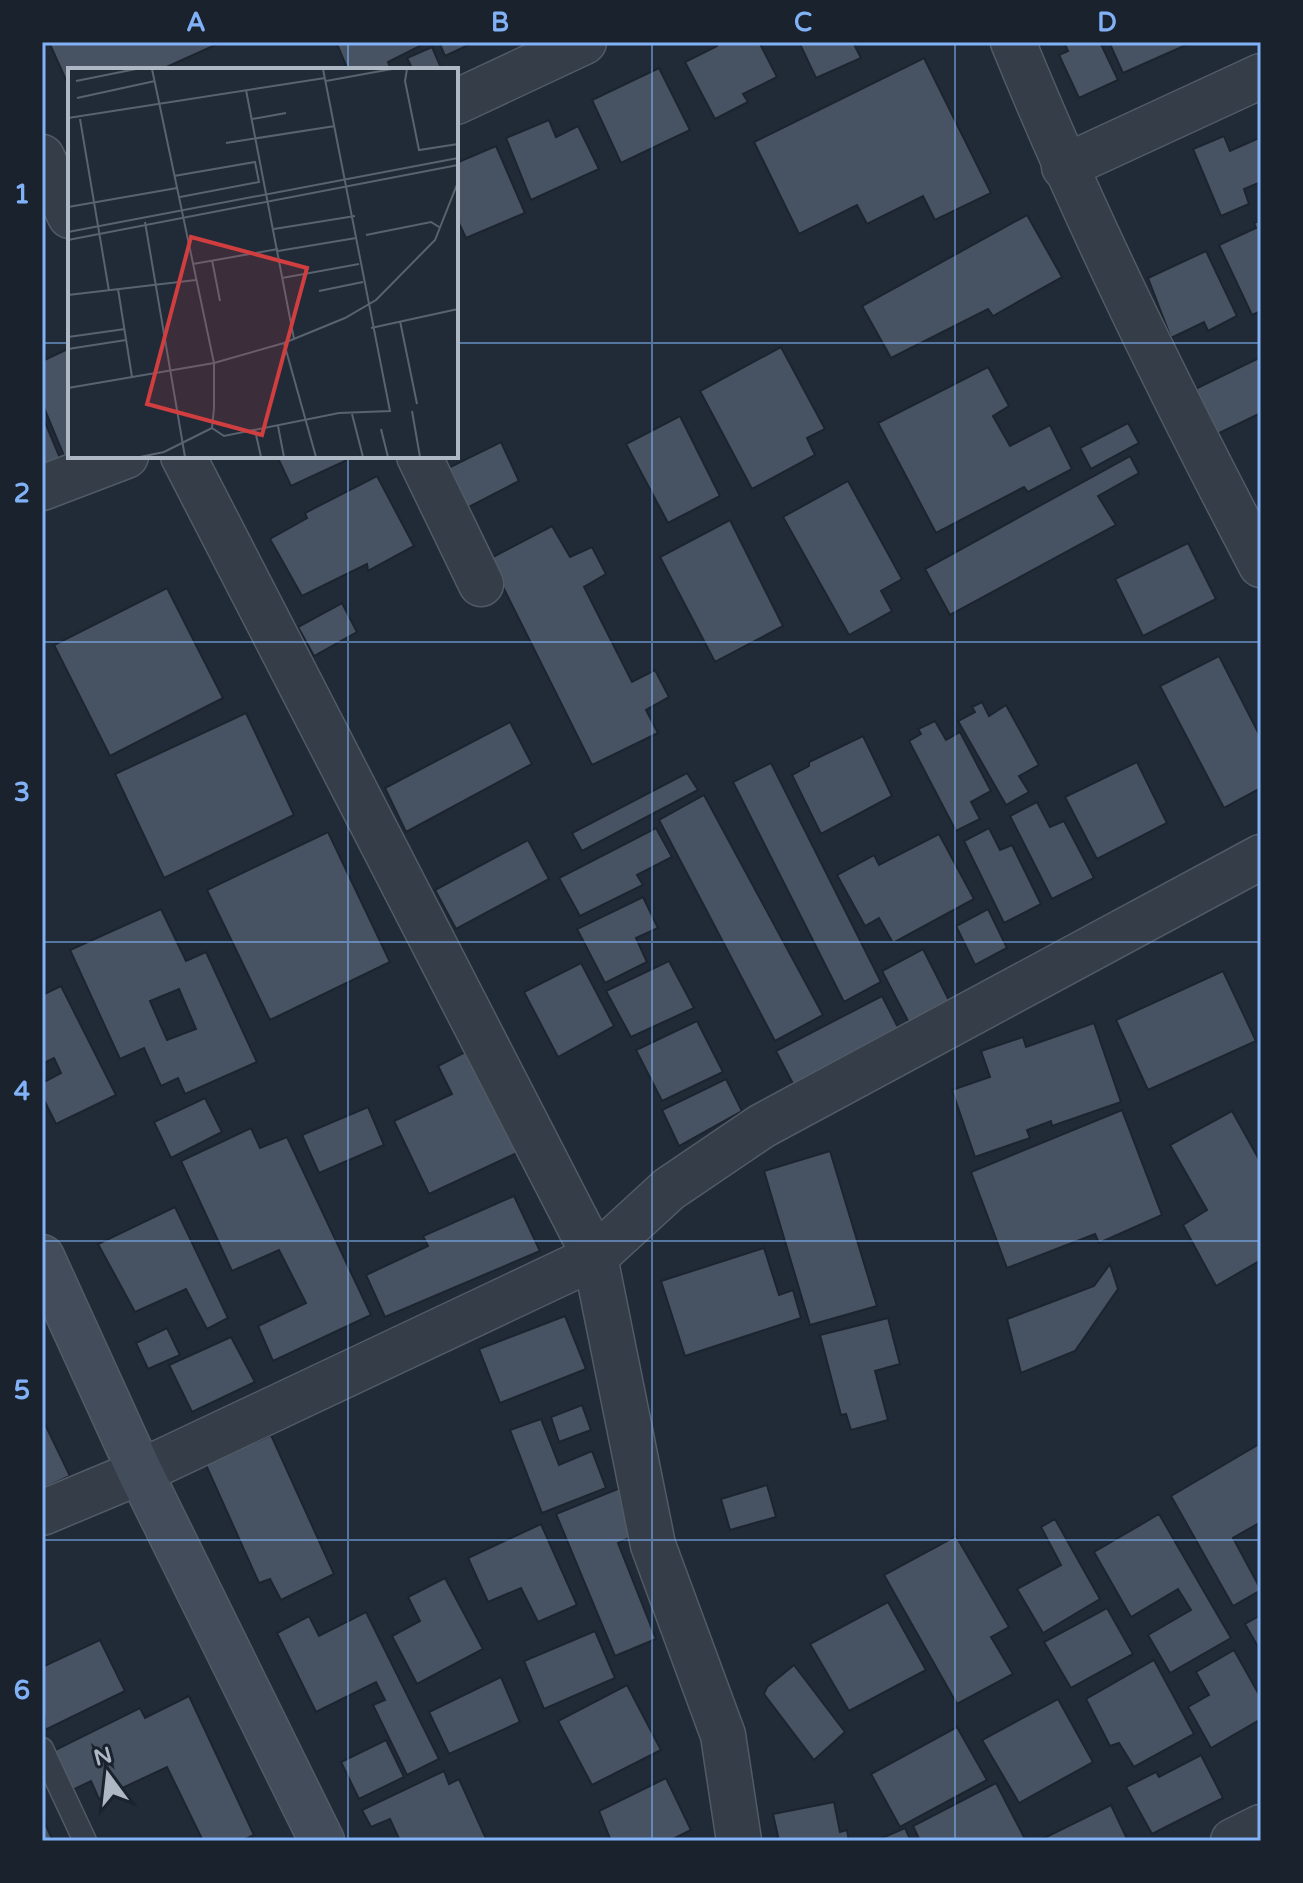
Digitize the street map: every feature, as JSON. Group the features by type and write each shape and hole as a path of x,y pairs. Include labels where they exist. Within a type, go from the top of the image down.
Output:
{"street":[{"path":"458,101 584,42"},
{"path":"1013,42 1064,167 1159,371 1261,565"},
{"path":"1064,167 1261,76"},
{"path":"42,157 68,212"},
{"path":"42,488 121,458"},
{"path":"184,458 595,1257 653,1545 723,1735 739,1841"},
{"path":"420,458 481,584"},
{"path":"42,1513 140,1472 595,1257 669,1189 762,1126 1261,857"},
{"path":"42,1257 140,1472 322,1841"},
{"path":"1233,1841 1261,1827"}],"lane":[{"path":"42,1749 85,1841"}],"building":[{"path":"49,42 222,42 164,68 68,68 68,85"},
{"path":"336,42 426,42 388,62 390,68 347,68"},
{"path":"439,42 475,42 445,56"},
{"path":"715,42 759,42 777,77 743,94 748,102 715,119 685,62 717,46"},
{"path":"799,42 853,42 861,58 816,78"},
{"path":"1064,42 1100,42 1118,80 1079,98 1059,55 1068,51"},
{"path":"1109,42 1193,42 1123,73"},
{"path":"432,47 441,68 412,68 407,58"},
{"path":"924,58 991,193 935,220 923,196 867,224 857,205 799,234 754,142"},
{"path":"659,68 690,130 621,163 592,100"},
{"path":"549,120 556,137 578,126 599,169 531,200 506,138"},
{"path":"1224,136 1230,151 1259,138 1261,182 1244,189 1249,204 1221,216 1193,149"},
{"path":"496,146 525,213 466,238 458,221 458,162"},
{"path":"1027,215 1062,277 993,316 988,309 891,358 862,306"},
{"path":"1261,220 1261,311 1252,315 1219,245 1256,228 1254,223"},
{"path":"1206,251 1237,316 1208,331 1204,322 1171,338 1148,278"},
{"path":"781,347 825,429 807,438 815,455 752,489 700,391"},
{"path":"68,349 68,455 64,456 42,403 42,361"},
{"path":"1261,357 1261,413 1211,437 1189,392"},
{"path":"988,367 1009,406 993,416 1010,446 1050,425 1072,469 1028,492 1024,487 936,533 878,423"},
{"path":"42,415 60,458 42,465"},
{"path":"680,416 720,496 668,523 626,444"},
{"path":"1128,423 1139,443 1091,469 1080,448"},
{"path":"501,442 519,481 461,511 442,471"},
{"path":"1130,456 1139,473 1098,496 1116,525 950,615 925,569"},
{"path":"278,458 352,458 291,486"},
{"path":"377,476 414,546 368,571 367,564 302,596 270,539 307,518 305,513"},
{"path":"848,481 902,579 881,591 892,611 849,635 783,517"},
{"path":"730,520 783,626 715,662 660,557"},
{"path":"552,526 570,557 592,547 606,574 584,587 632,682 655,670 669,697 646,710 658,733 592,765 489,559"},
{"path":"1188,543 1216,599 1143,636 1115,579"},
{"path":"167,588 223,698 110,756 54,645"},
{"path":"342,603 357,632 314,656 298,627"},
{"path":"1219,656 1261,738 1261,788 1224,808 1160,686"},
{"path":"982,702 989,716 1006,705 1039,765 1019,776 1029,792 1006,805 958,721 975,712 972,707"},
{"path":"246,713 294,815 164,878 115,774"},
{"path":"935,721 946,740 960,732 991,791 971,802 980,819 956,831 909,741 921,734 918,729"},
{"path":"510,722 532,764 406,832 385,788"},
{"path":"863,736 892,796 821,834 792,775 809,766 809,762"},
{"path":"1137,762 1167,823 1097,859 1065,797"},
{"path":"771,763 881,982 844,1002 733,782"},
{"path":"687,773 698,790 582,851 572,833"},
{"path":"704,795 823,1015 775,1041 659,820"},
{"path":"1037,802 1050,827 1064,821 1094,878 1052,899 1010,816"},
{"path":"656,828 672,857 637,875 643,885 580,916 559,878"},
{"path":"989,828 1000,850 1012,845 1041,904 1004,923 964,841"},
{"path":"328,832 390,962 270,1020 207,890"},
{"path":"939,834 974,899 893,943 879,918 865,926 837,875 874,855 879,865"},
{"path":"528,840 549,879 456,929 435,890"},
{"path":"643,897 658,928 636,938 647,962 605,983 577,929"},
{"path":"161,909 186,961 206,952 257,1062 185,1094 178,1078 161,1086 144,1048 120,1059 70,950","holes":["179,989 196,1029 167,1040 150,1001"]},
{"path":"988,909 1007,948 975,965 956,926"},
{"path":"923,949 959,1020 919,1042 882,971"},
{"path":"669,961 694,1008 631,1037 606,991"},
{"path":"581,963 614,1026 558,1057 524,992"},
{"path":"1223,971 1256,1041 1148,1090 1116,1020"},
{"path":"61,986 116,1095 56,1124 42,1096 42,1083 61,1073 54,1058 42,1064 42,995"},
{"path":"882,996 909,1049 805,1107 776,1051"},
{"path":"697,1021 723,1072 662,1101 636,1050"},
{"path":"1094,1023 1121,1102 1052,1126 1051,1121 1027,1130 1030,1138 975,1157 952,1090 990,1077 981,1051 1023,1037 1026,1047"},
{"path":"471,1049 519,1152 429,1194 394,1121 452,1094 438,1066"},
{"path":"726,1079 742,1111 679,1146 662,1110"},
{"path":"205,1098 222,1132 171,1158 154,1122"},
{"path":"368,1107 384,1145 319,1173 302,1135"},
{"path":"1122,1110 1162,1215 1099,1243 1095,1234 1007,1268 971,1172"},
{"path":"1232,1111 1261,1163 1261,1260 1216,1286 1183,1225 1207,1210 1170,1145"},
{"path":"251,1128 260,1148 287,1137 371,1315 273,1361 258,1326 306,1303 279,1250 232,1271 181,1161"},
{"path":"830,1151 877,1306 810,1325 764,1171"},
{"path":"514,1196 540,1251 385,1317 366,1275 428,1246 423,1236"},
{"path":"175,1207 228,1318 207,1329 186,1289 135,1312 98,1244"},
{"path":"764,1248 779,1295 793,1290 801,1318 685,1356 661,1281"},
{"path":"1110,1264 1118,1289 1075,1351 1021,1373 1007,1319 1094,1286"},
{"path":"565,1316 586,1369 500,1403 479,1349"},
{"path":"888,1318 900,1364 875,1371 888,1420 851,1430 846,1414 841,1415 820,1335"},
{"path":"167,1328 180,1355 148,1369 136,1343"},
{"path":"231,1337 255,1382 192,1412 169,1365"},
{"path":"582,1405 591,1430 559,1442 551,1417"},
{"path":"42,1418 70,1476 42,1489"},
{"path":"541,1419 559,1465 592,1451 606,1488 542,1513 510,1430"},
{"path":"271,1435 334,1574 281,1600 270,1579 259,1583 206,1465"},
{"path":"1261,1443 1261,1522 1233,1538 1261,1590 1233,1606 1171,1496"},
{"path":"767,1485 776,1517 730,1530 721,1499"},
{"path":"620,1488 638,1534 618,1543 656,1639 615,1656 556,1514"},
{"path":"1159,1514 1231,1638 1170,1673 1148,1635 1191,1610 1178,1589 1131,1617 1094,1552"},
{"path":"1055,1519 1100,1599 1043,1633 1017,1589 1061,1565 1041,1527"},
{"path":"541,1524 577,1605 538,1622 521,1588 488,1602 468,1558"},
{"path":"956,1536 1009,1627 991,1637 1013,1674 957,1704 884,1575"},
{"path":"445,1578 483,1649 417,1684 392,1636 420,1621 408,1597"},
{"path":"888,1602 926,1670 849,1711 810,1644"},
{"path":"1107,1608 1133,1654 1071,1688 1044,1642"},
{"path":"366,1612 439,1759 407,1775 373,1705 385,1700 376,1682 316,1712 277,1633 309,1616 319,1636"},
{"path":"1261,1615 1261,1652 1245,1624"},
{"path":"595,1631 615,1678 544,1709 524,1661"},
{"path":"100,1640 125,1691 45,1730 42,1667"},
{"path":"1234,1650 1261,1698 1261,1719 1211,1748 1188,1707 1209,1695 1196,1672"},
{"path":"1154,1660 1194,1734 1134,1767 1119,1743 1110,1746 1086,1699"},
{"path":"794,1665 845,1732 814,1760 764,1694 767,1687"},
{"path":"501,1677 520,1722 449,1754 429,1712"},
{"path":"627,1685 661,1750 592,1785 558,1721"},
{"path":"189,1696 254,1835 241,1841 203,1841 145,1718"},
{"path":"189,1696 254,1835 241,1841 203,1841 167,1767 99,1799 91,1781 62,1795 43,1756 140,1708 145,1718"},
{"path":"1058,1699 1093,1762 1019,1803 982,1740"},
{"path":"957,1727 987,1780 900,1827 871,1774"},
{"path":"386,1740 404,1777 359,1799 341,1762"},
{"path":"1201,1755 1223,1798 1152,1834 1126,1787 1156,1772 1159,1777"},
{"path":"444,1771 449,1784 459,1779 487,1841 400,1841 390,1819 371,1827 362,1810"},
{"path":"666,1778 691,1830 669,1841 611,1841 599,1811"},
{"path":"996,1783 1026,1841 920,1841 913,1826"},
{"path":"834,1802 840,1832 847,1830 849,1841 779,1841 773,1814"},
{"path":"1111,1805 1128,1841 1038,1841"},
{"path":"43,1819 53,1841 42,1841"},
{"path":"905,1828 911,1841 875,1841"}]}
